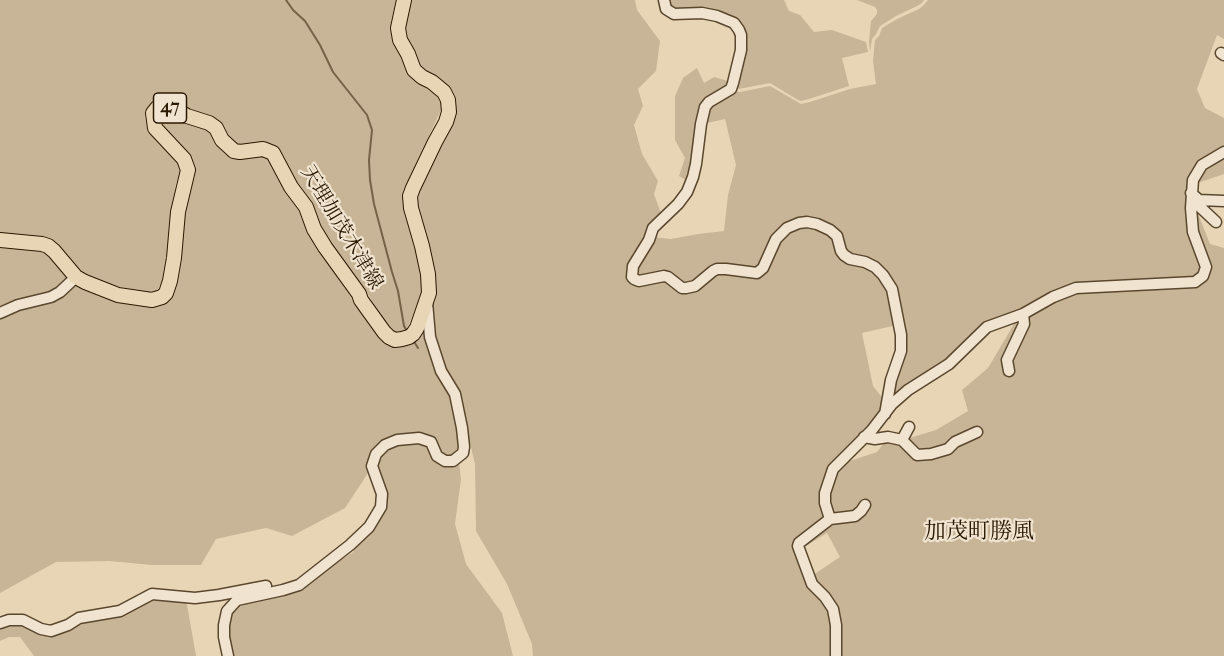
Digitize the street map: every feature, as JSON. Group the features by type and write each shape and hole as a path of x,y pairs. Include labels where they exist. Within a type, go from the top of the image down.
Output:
{"main road":[{"name":"天理加茂木津線","path":"0,240 48,246 76,277 118,295 152,300 160,298 166,292 170,281 178,212 188,170 184,159 155,128 153,113 161,106 175,109 213,125 222,140 234,151 263,149 273,153 291,187 306,207 314,229 361,300 389,337 405,339 417,328 429,293 423,246 410,204 410,196 449,112 446,96 441,89 414,70 400,40 398,28 404,0"}],"street":[{"path":"664,0 666,9 674,14 702,13 726,18 734,23 741,35 741,50 731,89 709,102 705,107 696,164 687,192 653,228 649,240 633,266 632,277 639,281 664,276 682,288 686,288 695,286 712,271 721,268 757,273 763,268 776,239 787,228 807,222 830,230 837,236 844,255 875,267 892,289 902,343 889,388 885,414"},
{"path":"830,519 824,498 834,469 892,404 908,390 949,364 983,329 1023,314 1053,297 1076,288 1185,283 1195,282 1203,276 1206,267 1193,232 1191,208 1193,180 1202,165 1224,152"},
{"path":"1193,195 1199,200 1224,201"},
{"path":"1193,195 1199,206 1216,222"},
{"path":"0,313 18,305 51,297 76,277"},
{"path":"228,656 224,625 227,611 237,600 299,585 369,527 381,507 382,494 372,466 376,454 385,445 397,440 419,438 431,442 437,456 445,461 453,461 463,453 462,428 455,394 441,371 430,338 427,301"},
{"path":"1009,371 1006,360 1024,324 1023,314"},
{"path":"902,440 909,428"},
{"path":"864,437 875,439 888,437 902,440 917,455 931,454 948,448 955,442 977,432"},
{"path":"836,656 836,625 833,609 812,584 798,546 830,519 855,516 865,505"},
{"path":"0,623 22,620 41,630 51,631 79,618 120,611 152,594 219,596 276,585 299,585"}],"shaded area":[{"path":"0,0 396,0 390,27 393,43 408,74 436,94 442,108 403,195 403,205 421,275 420,299 407,329 399,333 389,328 331,243 312,203 297,183 278,148 264,142 237,144 229,137 221,123 212,116 162,98 153,101 147,108 145,116 148,131 178,163 181,170 171,211 163,280 157,291 152,293 120,287 88,276 80,271 55,242 47,238 0,233"},
{"path":"411,0 635,0 637,10 660,41 656,71 638,89 643,106 634,125 642,154 658,181 654,194 662,216 630,278 660,279 681,290 714,273 755,276 778,240 799,225 829,231 839,252 869,266 890,290 897,325 862,333 873,386 884,400 880,413 831,468 827,518 794,546 831,610 835,656 533,656 532,644 507,584 476,531 475,464 459,390 447,376 435,345 432,304 435,294 435,274 417,197 455,113 455,103 452,93 445,84 420,66 406,38 405,28"},
{"path":"666,0 784,0 789,11 800,15 814,32 832,30 866,42 868,52 842,58 849,86 809,99 798,100 770,83 734,88 743,51 735,21 674,12"},
{"path":"857,0 924,0 880,26 872,39 870,52 871,21 877,14 877,10"},
{"path":"928,0 1224,0 1224,39 1217,35 1197,89 1205,108 1224,118 1224,149 1190,179 1203,267 1197,277 1087,283 986,325 954,356 888,403 903,351 884,274 848,255 836,232 790,224 760,268 726,266 686,286 669,276 639,278 634,272 653,237 671,239 724,231 728,195 736,165 725,119 703,124 707,108 731,91 740,92 770,86 801,104 850,89 876,84 873,61 875,40 882,28 919,9"},
{"path":"697,68 704,83 714,77 731,82 712,96 689,182 679,176 685,158 675,140 675,96 683,78"},
{"path":"161,113 206,129 213,135 216,144 231,157 239,159 263,156 268,158 285,191 300,210 308,232 319,251 381,340 394,346 403,346 415,341 423,331 434,364 452,398 460,439 458,451 448,456 443,454 438,444 395,436 345,508 292,536 266,528 216,539 201,565 152,565 109,561 56,562 0,593 0,247 43,252 49,255 73,283 116,301 153,307 166,302 181,259 185,213 195,169 190,155 161,125 159,116"},
{"path":"1224,155 1224,174 1195,184 1198,174"},
{"path":"1193,201 1210,244 1224,248 1224,656 839,656 838,625 810,577 840,557 827,533 801,549 800,544 833,520 827,494 841,464 877,452 890,435 906,439 936,430 968,411 962,390 988,368 1017,319 1070,293 1205,278 1196,232"},
{"path":"423,443 459,462 461,479 455,524 466,564 502,613 513,656 230,656 227,623 235,604 308,586 329,568 352,553 383,511 378,466 380,456 392,445"},
{"path":"158,597 186,599 196,656 34,656 20,637 9,637 0,641 0,625 14,622 43,633"}],"waterway":[{"path":"286,0 305,21 333,72 367,115 372,130 369,160 374,204 398,291 404,326 408,333"},
{"path":"413,340 418,348"}],"district":[{"name":"加茂町勝風","path":"979,533"}]}
